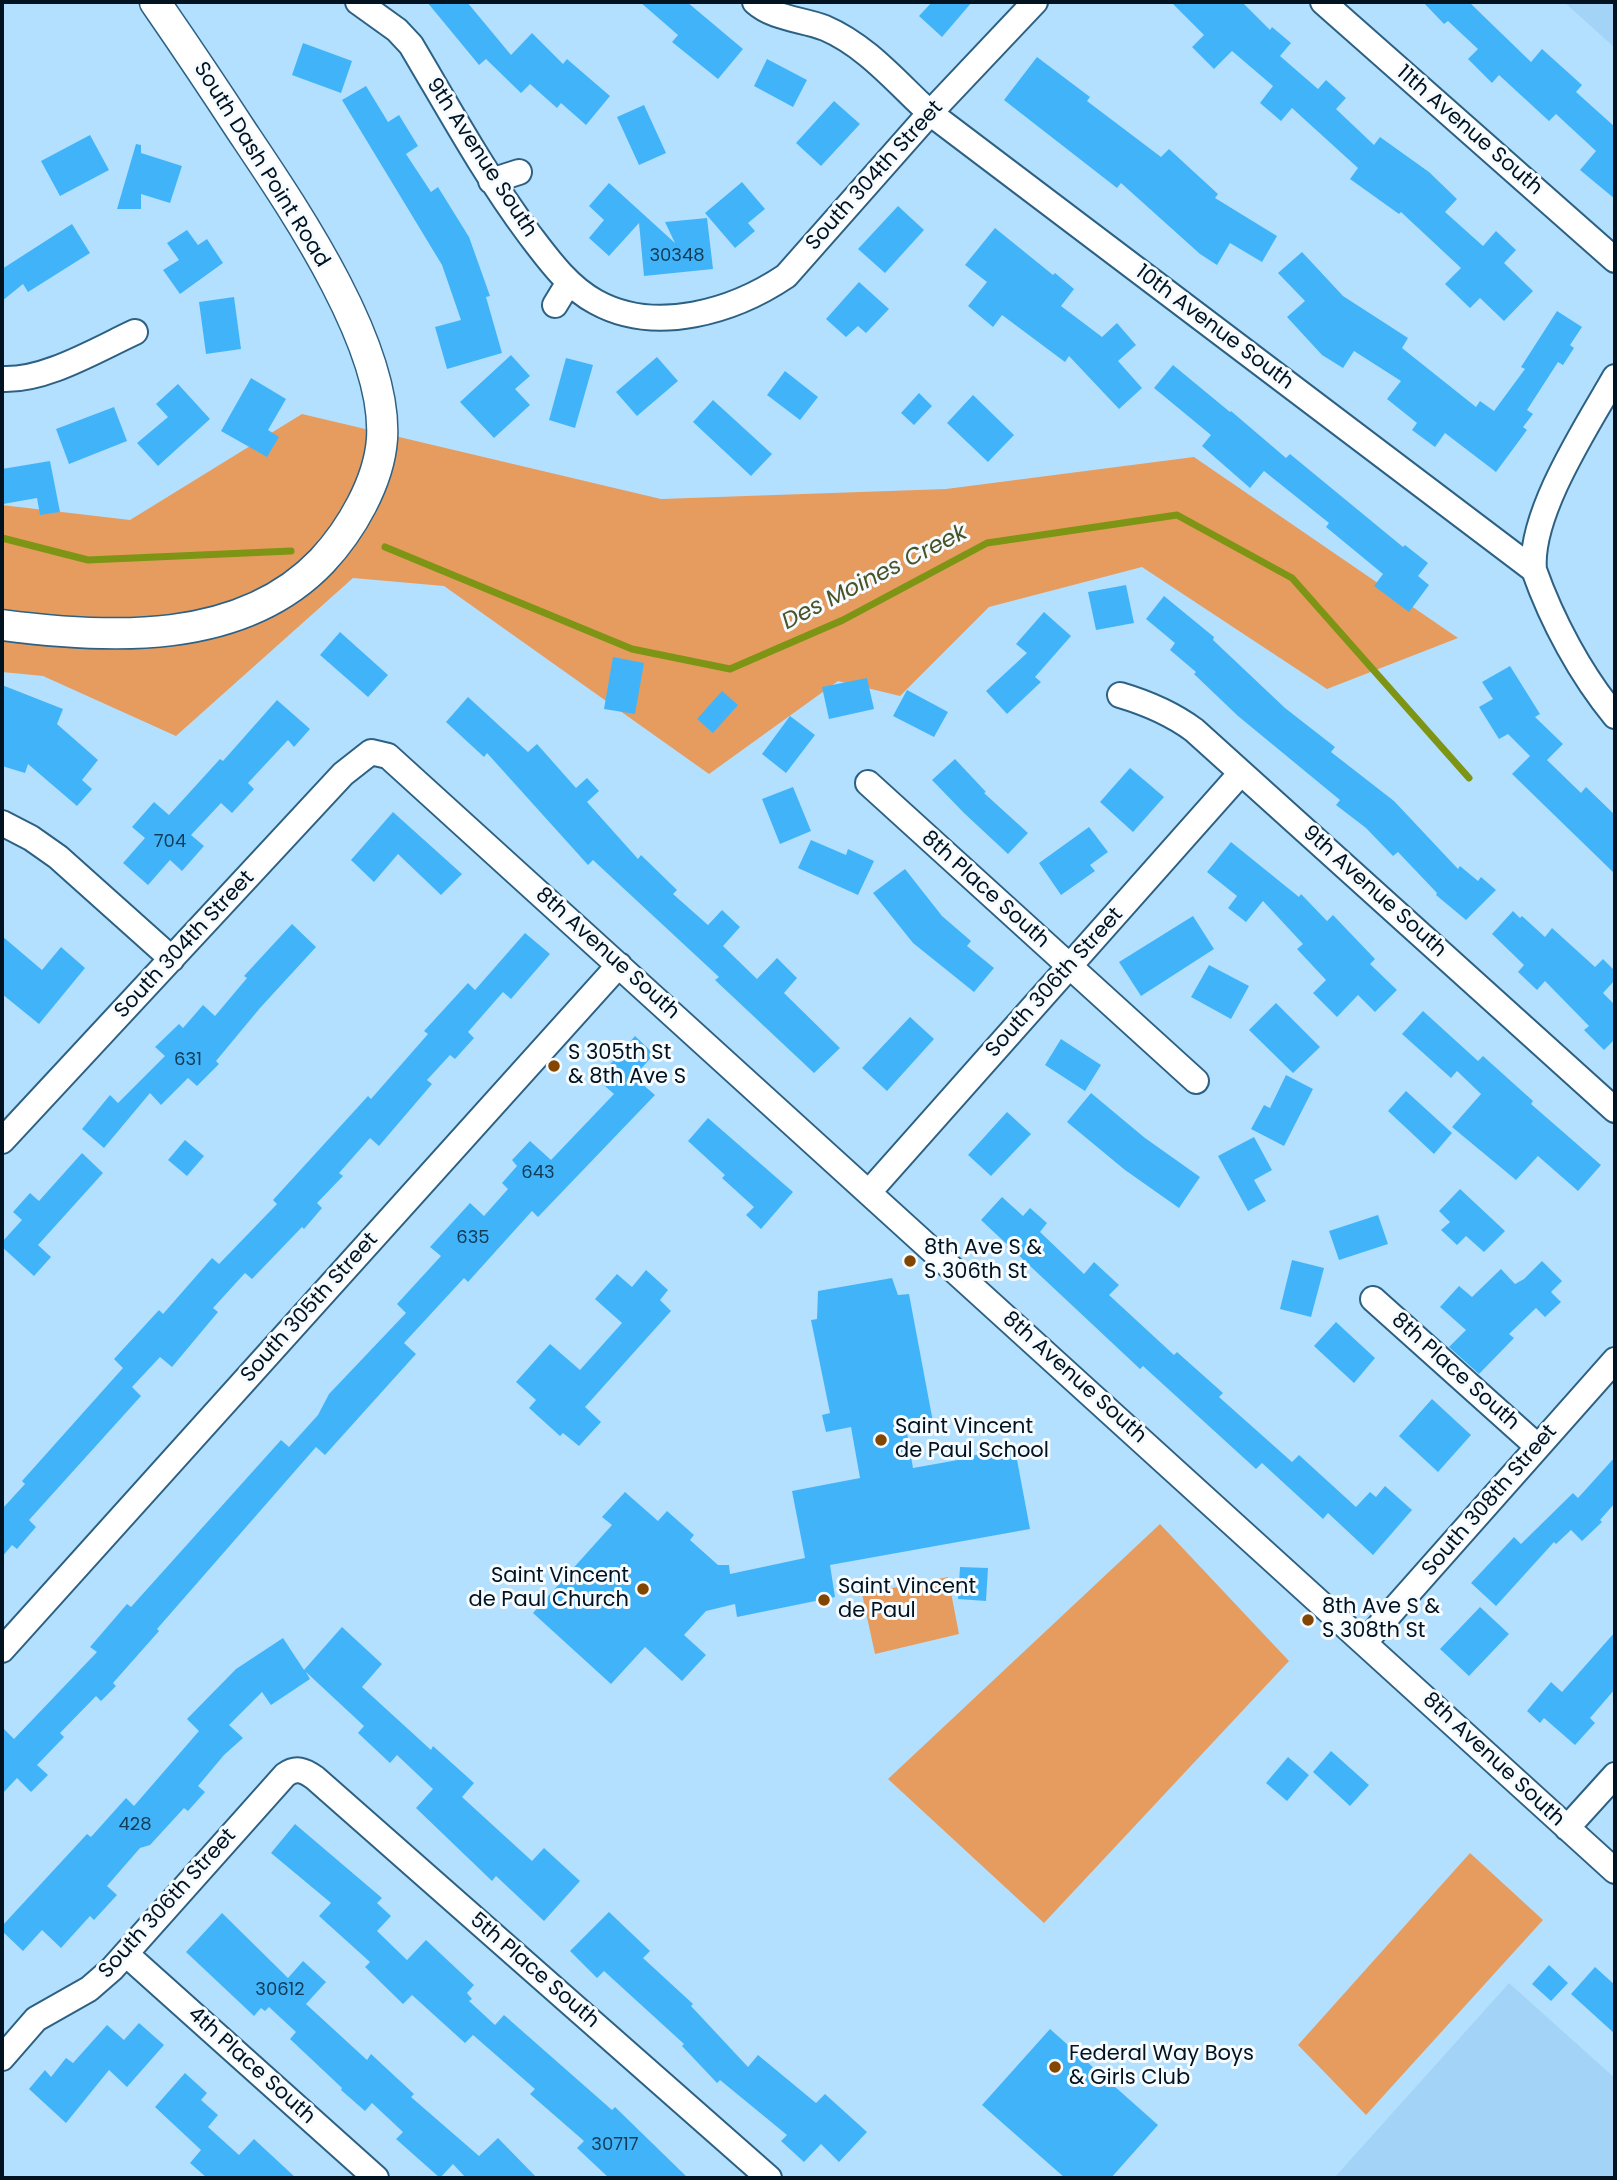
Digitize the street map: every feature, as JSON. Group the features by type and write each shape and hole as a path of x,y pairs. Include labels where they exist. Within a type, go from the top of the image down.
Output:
{"main road":[{"name":"South Dash Point Road","path":"2,625 43,630 143,633 189,628 227,619 265,603 304,579 334,548 354,518 373,478 382,440 380,401 367,355 351,315 307,231 155,2"}],"street":[{"name":"9th Avenue South","path":"358,2 397,30 411,46 491,181 547,258 569,282 596,303 630,314 660,317 692,314"},
{"name":"10th Avenue South","path":"755,2 764,10 825,28 858,46 930,114 1534,570"},
{"name":"South 304th Street","path":"692,314 741,302 786,276 930,114 1035,2"},
{"name":"11th Avenue South","path":"1323,2 1615,260"},
{"path":"491,181 519,172"},
{"path":"555,305 569,282"},
{"path":"2,379 17,379 48,370 135,332"},
{"path":"1615,377 1576,446 1544,511 1534,545 1534,570 1552,613 1576,659 1615,716"},
{"name":"9th Avenue South","path":"1120,695 1145,702 1183,722 1615,1110"},
{"name":"South 304th Street","path":"2,1141 343,774 371,752"},
{"name":"8th Avenue South","path":"371,752 388,756 397,762 1615,1871"},
{"name":"South 306th Street","path":"870,1192 1241,773"},
{"name":"8th Place South","path":"868,783 1196,1081"},
{"path":"2,823 58,856 172,959"},
{"name":"South 305th Street","path":"2,1650 619,965"},
{"name":"8th Place South","path":"1373,1299 1537,1446"},
{"name":"South 308th Street","path":"1365,1642 1615,1360"},
{"name":"South 306th Street","path":"2,2058 36,2020 89,1989 126,1954 285,1775 296,1770"},
{"name":"5th Place South","path":"296,1770 315,1778 769,2178"},
{"path":"1567,1828 1615,1774"},
{"name":"4th Place South","path":"126,1954 376,2178"}],"shaded area":[{"path":"1564,2 1615,2 1615,48"},
{"path":"302,414 661,499 946,489 1194,457 1458,638 1327,689 1142,567 989,607 900,696 838,681 709,774 444,586 353,578 176,736 43,676 2,672 2,505 130,520"},
{"path":"1160,1524 1289,1661 1044,1923 888,1779"},
{"path":"948,1577 959,1634 875,1654 862,1594"},
{"path":"1470,1853 1543,1920 1366,2115 1298,2045"},
{"path":"1509,1983 1615,2078 1615,2178 1334,2178"}],"building":[{"path":"427,2 467,2 511,55 532,33 563,64 567,59 610,96 586,125 561,103 557,108 530,84 521,93 486,59 479,65"},
{"path":"640,2 687,2 743,49 718,79 672,42 678,35"},
{"path":"932,2 972,2 942,37 919,16"},
{"path":"1171,2 1242,2 1270,30 1272,27 1291,43 1280,56 1318,89 1326,80 1346,98 1336,109 1374,145 1380,137 1429,172 1457,199 1445,212 1483,246 1496,231 1516,250 1504,263 1533,291 1504,321 1480,298 1470,308 1445,284 1461,268 1401,212 1399,214 1350,179 1358,168 1292,108 1281,121 1260,103 1273,86 1232,51 1214,69 1192,47 1204,35"},
{"path":"1423,2 1469,2 1531,62 1542,49 1582,85 1576,92 1615,127 1615,199 1580,170 1596,151 1556,114 1549,121 1499,75 1492,83 1468,59 1478,49 1448,21 1444,24"},
{"path":"303,43 352,61 341,93 292,75"},
{"path":"1037,57 1090,97 1087,101 1161,157 1169,149 1218,194 1215,198 1277,236 1262,262 1230,243 1217,265 1200,254 1121,183 1117,188 1004,100"},
{"path":"767,59 807,80 793,107 754,86"},
{"path":"366,86 388,122 399,115 418,146 406,154 431,192 438,187 469,237 490,296 486,297 502,353 447,369 435,327 461,320 442,265 342,100"},
{"path":"834,101 860,124 821,166 796,143"},
{"path":"644,105 666,153 639,165 617,117"},
{"path":"90,135 109,170 60,196 41,161"},
{"path":"136,144 141,145 141,153 182,166 170,203 141,194 141,209 117,209"},
{"path":"742,182 765,209 748,223 755,231 735,248 705,213"},
{"path":"609,183 675,243 665,222 707,218 713,269 644,276 639,223 609,256 589,238 604,220 589,206"},
{"path":"898,206 924,230 885,273 858,249"},
{"path":"72,224 90,253 28,292 23,284 2,301 2,269"},
{"path":"995,228 1074,289 1061,306 1102,337 1117,323 1136,345 1118,361 1142,388 1119,409 1069,356 1065,362 1002,315 993,327 968,306 987,282 965,265"},
{"path":"187,230 198,245 207,239 223,263 180,294 163,270 179,260 167,243"},
{"path":"1302,252 1343,296 1408,338 1402,348 1476,407 1480,401 1494,411 1525,369 1521,367 1557,311 1582,327 1570,345 1574,348 1563,365 1558,362 1527,410 1533,414 1523,427 1527,430 1496,472 1445,433 1435,447 1412,430 1417,423 1387,399 1401,381 1354,351 1343,368 1322,355 1287,317 1305,301 1278,273"},
{"path":"859,282 889,309 866,333 858,326 846,337 826,319"},
{"path":"234,297 241,349 206,354 199,302"},
{"path":"511,355 530,376 515,389 530,405 494,438 460,402"},
{"path":"657,357 678,381 637,416 616,392"},
{"path":"566,358 593,365 575,428 549,420"},
{"path":"1173,365 1286,458 1290,454 1403,547 1405,545 1428,563 1418,576 1429,585 1409,612 1374,586 1383,574 1326,527 1329,523 1264,471 1250,488 1202,446 1211,435 1154,388"},
{"path":"785,371 818,397 800,420 767,395"},
{"path":"251,378 286,399 268,430 279,437 267,457 221,431"},
{"path":"178,384 210,419 158,466 137,443 168,417 156,404"},
{"path":"919,393 932,406 914,425 901,413"},
{"path":"973,395 1014,435 988,462 947,423"},
{"path":"713,400 772,454 751,476 693,422"},
{"path":"114,407 127,441 69,464 56,429"},
{"path":"50,461 60,512 40,515 37,498 3,504 2,469"},
{"path":"1126,585 1134,623 1096,630 1088,592"},
{"path":"1164,596 1214,637 1213,640 1285,708 1335,747 1331,752 1394,801 1458,869 1460,866 1478,881 1481,877 1496,890 1466,920 1436,895 1398,852 1393,856 1366,828 1336,805 1340,800 1238,716 1194,674 1196,672 1170,650 1175,643 1146,619"},
{"path":"1044,612 1071,636 1035,677 1041,682 1007,714 986,691 1027,653 1016,644"},
{"path":"340,632 388,675 368,697 320,655"},
{"path":"613,657 644,663 635,714 604,709"},
{"path":"1510,666 1540,714 1535,717 1563,744 1547,760 1581,793 1586,787 1615,815 1615,874 1512,774 1530,756 1508,734 1499,739 1479,707 1493,699 1482,682"},
{"path":"867,678 874,709 829,719 822,687"},
{"path":"2,685 63,709 57,724 98,760 82,780 92,789 77,806 28,764 25,773 2,766"},
{"path":"907,690 948,712 934,737 893,716"},
{"path":"722,691 738,705 713,733 697,719"},
{"path":"468,697 528,752 537,744 576,788 587,778 599,791 587,802 638,859 641,855 677,890 673,894 708,925 722,910 740,927 723,946 757,979 777,958 797,978 784,993 840,1048 814,1073 715,980 719,977 593,860 588,865 487,753 484,757 446,722"},
{"path":"277,700 310,729 294,747 288,740 248,783 254,789 232,813 221,803 191,835 204,846 182,871 170,860 148,885 123,863 145,838 132,827 154,802 169,815 220,759 223,761"},
{"path":"790,716 815,735 786,773 762,754"},
{"path":"955,759 986,792 984,793 1028,833 1008,854 932,780"},
{"path":"1130,768 1164,797 1133,832 1100,802"},
{"path":"793,787 811,831 780,844 762,799"},
{"path":"393,812 462,874 441,895 398,854 374,882 351,860"},
{"path":"1089,827 1108,852 1090,865 1095,871 1061,895 1039,863"},
{"path":"811,840 846,855 848,849 874,861 858,895 798,868"},
{"path":"1231,842 1299,897 1301,894 1327,921 1333,915 1375,959 1370,964 1397,990 1375,1012 1358,995 1337,1017 1313,993 1326,980 1297,949 1303,944 1263,901 1246,922 1228,908 1237,896 1207,872"},
{"path":"905,869 942,916 971,941 967,946 994,968 974,992 913,943 873,893"},
{"path":"1513,911 1545,937 1552,928 1595,967 1603,959 1615,971 1615,980 1603,993 1615,1005 1615,1039 1604,1050 1584,1030 1589,1026 1545,981 1537,990 1518,972 1524,965 1492,934"},
{"path":"1193,916 1214,949 1141,996 1119,962"},
{"path":"292,924 316,947 260,1008 216,1061 219,1064 197,1086 188,1078 161,1105 150,1093 104,1148 82,1129 110,1095 118,1103 165,1056 155,1047 179,1024 183,1028 203,1005 215,1016 247,978 244,976"},
{"path":"525,933 550,954 511,999 503,992 468,1032 474,1038 455,1059 450,1055 427,1080 432,1084 379,1146 370,1138 339,1173 343,1176 317,1203 322,1208 304,1229 302,1227 252,1279 245,1273 213,1308 218,1312 172,1367 160,1357 132,1387 141,1396 29,1520 36,1527 17,1549 12,1545 2,1557 2,1509 25,1484 22,1481 123,1368 114,1359 159,1310 163,1314 212,1258 219,1264 277,1204 273,1200 368,1096 371,1099 428,1034 424,1031 468,983 475,990"},
{"path":"2,936 42,970 61,947 85,968 39,1024 2,994"},
{"path":"1209,965 1249,986 1231,1019 1191,997"},
{"path":"1276,1003 1320,1047 1293,1073 1249,1030"},
{"path":"1423,1011 1478,1061 1483,1056 1533,1101 1531,1104 1601,1165 1578,1191 1538,1156 1516,1180 1452,1127 1481,1094 1457,1071 1451,1078 1402,1034"},
{"path":"910,1017 934,1039 887,1091 862,1068"},
{"path":"635,1036 654,1054 634,1077 655,1095 538,1217 532,1211 468,1282 464,1278 404,1343 416,1354 325,1455 316,1447 157,1629 159,1631 113,1683 116,1686 101,1701 96,1696 60,1733 64,1737 37,1765 48,1775 31,1792 17,1778 2,1794 2,1727 14,1739 97,1652 90,1647 127,1604 131,1607 281,1440 289,1447 318,1415 329,1394 406,1313 397,1304 441,1256 430,1247 470,1203 484,1216 508,1189 502,1183 517,1166 512,1160 530,1141 551,1160 614,1094 597,1079"},
{"path":"1061,1039 1101,1065 1085,1091 1045,1065"},
{"path":"1286,1075 1313,1089 1284,1146 1251,1129 1264,1105 1270,1108"},
{"path":"1406,1091 1452,1133 1434,1154 1388,1111"},
{"path":"1091,1093 1145,1138 1200,1177 1179,1208 1125,1170 1067,1122"},
{"path":"1007,1112 1031,1134 991,1176 968,1155"},
{"path":"708,1118 793,1192 761,1229 746,1215 754,1207 722,1178 725,1175 688,1141"},
{"path":"1254,1137 1272,1170 1254,1180 1266,1201 1248,1211 1218,1156"},
{"path":"185,1140 204,1156 187,1176 168,1160"},
{"path":"82,1153 103,1173 38,1245 51,1257 34,1276 2,1247 2,1242 22,1220 13,1212 30,1193 39,1201"},
{"path":"1460,1189 1505,1231 1484,1252 1466,1236 1457,1245 1441,1230 1450,1222 1439,1211"},
{"path":"1002,1197 1023,1216 1030,1208 1047,1223 1040,1232 1084,1274 1094,1262 1119,1285 1109,1295 1174,1355 1177,1352 1223,1393 1219,1397 1292,1462 1299,1455 1356,1507 1370,1492 1376,1497 1385,1486 1412,1510 1373,1555 1328,1513 1323,1519 1262,1463 1256,1469 1143,1366 1140,1369 981,1220"},
{"path":"1378,1215 1388,1244 1339,1260 1329,1231"},
{"path":"1292,1260 1324,1268 1311,1317 1280,1309"},
{"path":"1542,1261 1562,1281 1551,1292 1561,1302 1545,1317 1536,1308 1509,1334 1514,1338 1479,1374 1449,1347 1466,1330 1440,1307 1459,1286 1472,1297 1501,1269 1515,1284"},
{"path":"646,1270 668,1290 660,1300 671,1311 585,1407 601,1422 579,1446 563,1433 560,1436 529,1408 536,1400 516,1382 550,1344 580,1370 622,1323 595,1299 617,1274 632,1287"},
{"name":"Saint Vincent de Paul School","path":"892,1278 898,1295 909,1294 933,1422 906,1427 913,1468 1015,1449 1030,1529 830,1565 835,1597 737,1617 735,1604 706,1611 684,1635 706,1655 682,1681 645,1647 611,1684 533,1613 612,1525 602,1517 625,1492 658,1521 667,1511 694,1535 690,1540 718,1565 729,1565 730,1574 805,1558 792,1491 860,1478 851,1427 826,1432 822,1415 830,1413 811,1320 817,1319 818,1291"},
{"path":"1336,1322 1375,1358 1354,1383 1314,1346"},
{"path":"1432,1399 1471,1435 1438,1472 1399,1436"},
{"path":"1615,1457 1615,1503 1600,1520 1602,1522 1582,1541 1571,1530 1556,1544 1554,1542 1496,1606 1471,1583 1514,1537 1521,1544 1573,1493 1578,1498"},
{"path":"960,1567 988,1568 986,1601 958,1599"},
{"path":"1480,1607 1509,1634 1469,1676 1440,1649"},
{"path":"342,1627 382,1664 362,1687 431,1750 433,1746 474,1783 462,1797 532,1861 544,1848 580,1881 544,1921 496,1876 492,1881 416,1808 433,1789 397,1755 390,1763 358,1733 364,1726 306,1672 310,1679 271,1705 262,1692 229,1725 243,1738 224,1755 198,1786 205,1792 188,1811 184,1808 150,1845 140,1848 107,1886 117,1895 94,1920 90,1916 61,1948 42,1930 23,1951 2,1931 2,1926 87,1834 91,1837 126,1798 134,1806 199,1731 187,1719 236,1669 283,1638 304,1670"},
{"path":"1615,1632 1615,1689 1590,1718 1595,1723 1575,1745 1544,1718 1540,1723 1527,1711 1551,1682 1562,1692"},
{"path":"1331,1751 1369,1785 1350,1806 1313,1772"},
{"path":"1288,1757 1309,1775 1287,1801 1266,1783"},
{"path":"295,1824 382,1898 377,1903 391,1916 377,1931 407,1960 426,1940 474,1985 467,1993 472,1999 469,2001 495,2025 504,2015 612,2110 615,2107 688,2178 609,2178 577,2148 584,2141 530,2094 535,2089 473,2035 465,2043 412,1995 403,2004 365,1967 370,1962 319,1916 331,1903 271,1853"},
{"path":"609,1912 650,1951 643,1958 693,2004 691,2006 748,2067 758,2055 816,2103 825,2094 867,2132 839,2162 821,2144 804,2162 781,2141 787,2135 720,2080 717,2083 682,2046 684,2044 604,1971 597,1978 570,1951"},
{"path":"222,1913 288,1978 303,1961 326,1982 306,2004 367,2060 371,2054 414,2094 411,2097 479,2156 498,2138 537,2178 466,2178 453,2164 440,2178 396,2139 403,2132 372,2103 365,2111 290,2039 296,2032 269,2007 265,2011 261,2008 254,2016 186,1952"},
{"path":"1549,1965 1568,1983 1551,2001 1532,1984"},
{"path":"1595,1967 1615,1985 1615,2034 1571,1994"},
{"path":"139,2023 164,2045 127,2087 109,2070 66,2123 29,2089 45,2070 51,2077 66,2058 73,2063 107,2025 124,2040"},
{"name":"Federal Way Boys & Girls Club","path":"1050,2029 1158,2125 1111,2178 1065,2178 982,2105"},
{"path":"185,2073 207,2093 201,2100 218,2115 208,2127 239,2155 254,2139 296,2178 207,2178 190,2163 201,2150 155,2107"}],"waterway":[{"name":"Des Moines Creek","path":"385,547 632,649 730,669 843,620 987,543 1177,515 1292,578 1469,778"},
{"name":"Des Moines Creek","path":"2,538 88,560 291,551"}],"place":[{"name":"S 305th St & 8th Ave S","path":"554,1066"},
{"name":"8th Ave S & S 306th St","path":"910,1261"},
{"name":"Saint Vincent de Paul School","path":"881,1440"},
{"name":"Saint Vincent de Paul Church","path":"643,1589"},
{"name":"Saint Vincent de Paul","path":"824,1600"},
{"name":"8th Ave S & S 308th St","path":"1308,1620"},
{"name":"Federal Way Boys & Girls Club","path":"1055,2067"}]}
